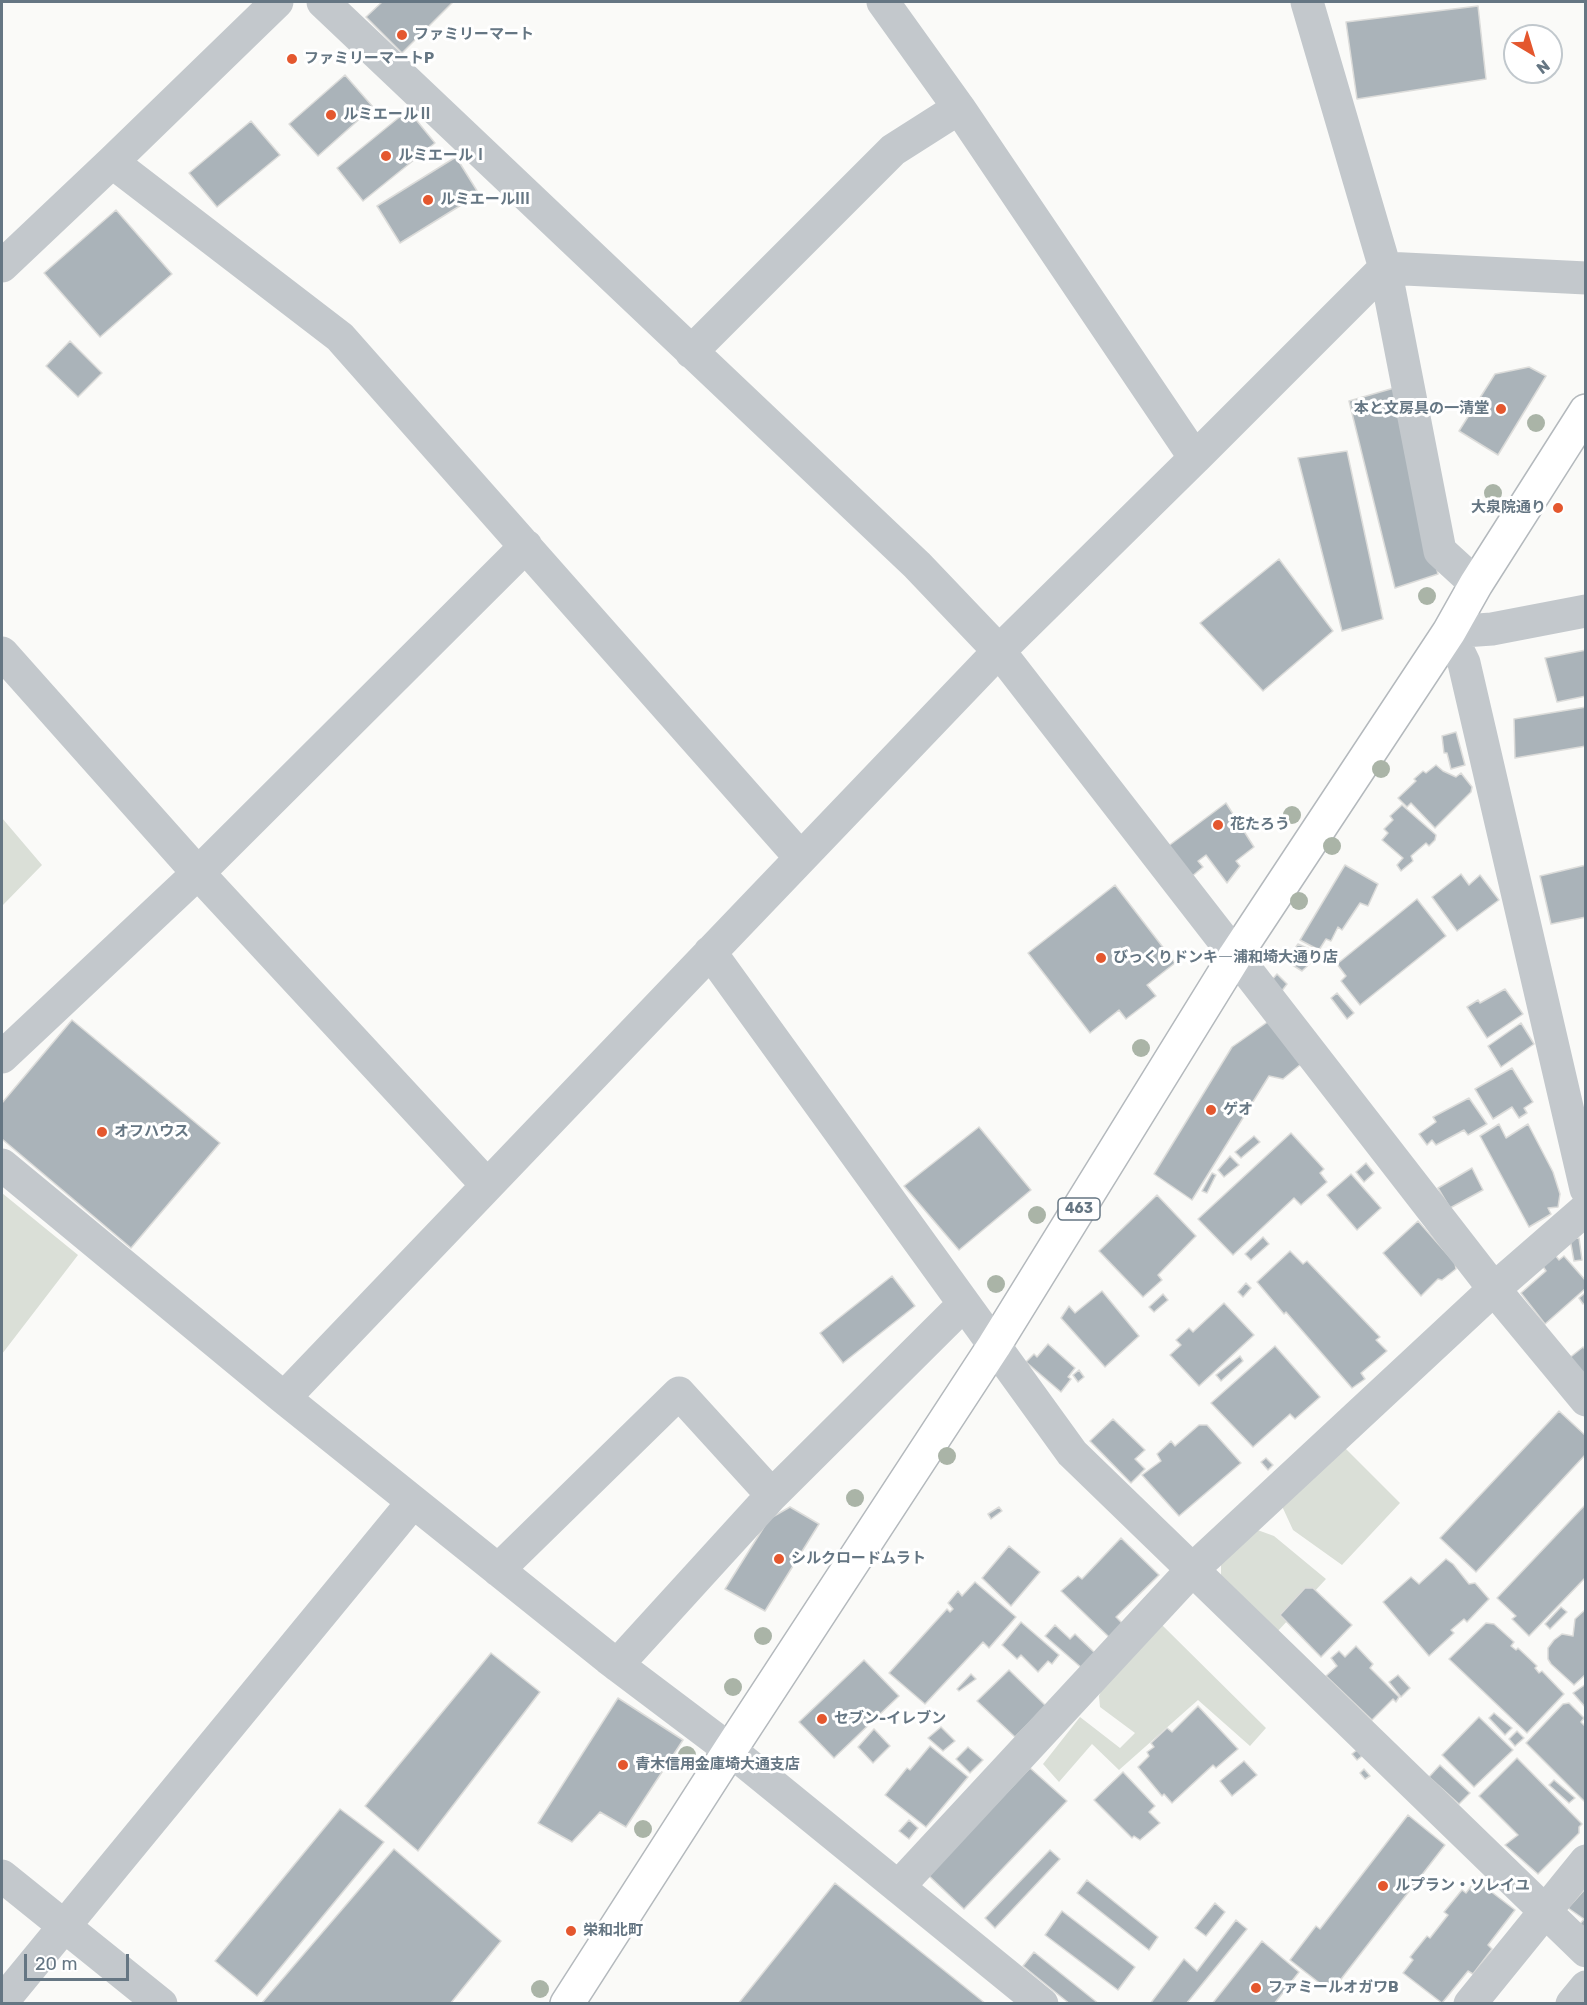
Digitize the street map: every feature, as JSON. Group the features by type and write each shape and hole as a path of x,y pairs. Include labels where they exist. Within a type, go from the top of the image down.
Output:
{"highway":[{"name":"463","path":"567,2004 994,1346 1235,956 1449,632 1476,584 1586,411"}],"street":[{"path":"3,261 112,162 277,2"},
{"path":"323,2 917,565 999,651 1494,1289 1586,1400"},
{"path":"883,2 959,108 1195,458"},
{"path":"1307,2 1385,268 1440,551 1476,584"},
{"path":"691,352 894,150 959,108"},
{"path":"112,162 340,337 800,857"},
{"path":"284,1398 999,651 1385,268 1586,278"},
{"path":"2,1057 198,873 526,546"},
{"path":"1586,611 1492,629 1449,632 1464,663 1586,1189"},
{"path":"2,653 198,873 487,1185"},
{"path":"710,952 1072,1453 1586,1951"},
{"path":"2,1165 284,1398 617,1665 730,1750 1042,2004"},
{"path":"898,1887 1192,1570 1494,1289 1586,1209"},
{"path":"617,1665 772,1495 964,1304"},
{"path":"498,1570 679,1392 772,1495"},
{"path":"2,2002 413,1502"},
{"path":"1470,2004 1586,1861"},
{"path":"2,1875 161,2004"},
{"path":"1572,2004 1586,1987"}],"shaded area":[{"path":"2,818 42,865 2,906"},
{"path":"2,1193 78,1255 2,1354"},
{"path":"1341,1444 1400,1503 1342,1565 1293,1530 1281,1504"},
{"path":"1252,1528 1274,1536 1326,1579 1277,1632 1221,1579 1221,1561"},
{"path":"1161,1624 1266,1728 1250,1746 1198,1700 1119,1770 1092,1744 1059,1782 1043,1764 1080,1717 1120,1748 1135,1733 1100,1707 1099,1696 1108,1675"}],"building":[{"name":"ファミリーマート","path":"382,2 453,2 402,53 366,17"},
{"path":"1478,6 1486,79 1357,99 1346,22"},
{"name":"ルミエールⅡ","path":"345,75 373,107 318,156 289,124"},
{"name":"ルミエールⅠ","path":"408,110 435,143 363,201 337,168"},
{"path":"251,121 280,155 217,207 189,173"},
{"name":"ルミエールⅢ","path":"456,157 479,194 400,243 377,206"},
{"path":"116,210 172,274 100,337 44,273"},
{"path":"70,341 102,373 78,397 46,366"},
{"path":"1529,367 1546,376 1498,455 1459,431 1495,374"},
{"path":"1394,388 1438,574 1395,588 1349,401"},
{"path":"1347,451 1383,619 1342,631 1298,458"},
{"path":"1279,559 1333,631 1263,691 1200,623"},
{"path":"1586,650 1586,696 1557,702 1545,658"},
{"path":"1586,707 1586,746 1515,758 1514,719"},
{"path":"1456,732 1465,765 1451,769 1447,753 1444,753 1442,736"},
{"path":"1436,765 1456,777 1461,773 1472,787 1471,792 1435,828 1411,803 1407,807 1398,798 1423,771 1426,773"},
{"name":"花たろう","path":"1226,803 1254,847 1236,861 1240,866 1227,883 1206,855 1198,861 1203,867 1190,878 1167,847"},
{"path":"1402,805 1436,835 1435,840 1429,846 1426,843 1411,856 1413,861 1401,871 1397,865 1403,858 1382,840 1388,833 1384,829 1393,820 1390,816"},
{"path":"1345,865 1378,884 1368,906 1360,903 1342,930 1338,927 1331,941 1326,939 1319,950 1300,940"},
{"path":"1586,865 1586,917 1551,924 1540,876"},
{"path":"1461,874 1469,885 1480,875 1499,900 1457,931 1432,897"},
{"name":"びっくりドンキ―浦和埼大通り店","path":"1115,885 1175,963 1147,985 1156,996 1126,1019 1119,1010 1090,1033 1028,953"},
{"path":"1417,899 1446,936 1360,1005 1341,981 1346,976 1337,964"},
{"path":"1298,944 1320,954 1302,971 1286,961"},
{"path":"1277,974 1287,984 1281,992 1271,981"},
{"path":"1505,989 1523,1014 1487,1038 1467,1007 1478,1000 1480,1003"},
{"path":"1337,993 1354,1013 1347,1019 1331,998"},
{"path":"72,1020 220,1143 131,1248 2,1139 2,1103"},
{"path":"1269,1021 1301,1064 1283,1079 1269,1076 1192,1200 1154,1174 1232,1047"},
{"path":"1521,1023 1534,1044 1501,1067 1488,1046"},
{"path":"1512,1068 1533,1102 1524,1108 1527,1113 1519,1118 1512,1107 1493,1119 1475,1089"},
{"path":"1469,1098 1487,1124 1468,1135 1464,1130 1436,1145 1432,1140 1427,1145 1419,1134 1436,1122 1433,1117"},
{"path":"1499,1124 1506,1138 1528,1124 1553,1172 1560,1194 1558,1207 1548,1208 1551,1214 1529,1227 1480,1136"},
{"path":"979,1127 1031,1190 959,1250 904,1186"},
{"path":"1291,1133 1324,1169 1320,1173 1327,1182 1301,1205 1294,1198 1233,1255 1198,1219"},
{"path":"1254,1136 1260,1142 1241,1158 1235,1152"},
{"path":"1230,1156 1239,1165 1224,1177 1218,1170"},
{"path":"1366,1163 1374,1173 1364,1182 1356,1172"},
{"path":"1472,1168 1483,1190 1450,1208 1438,1188"},
{"path":"1212,1173 1216,1175 1207,1193 1202,1191"},
{"path":"1351,1174 1381,1208 1357,1230 1327,1195"},
{"path":"1157,1195 1196,1236 1158,1275 1162,1280 1143,1297 1099,1251"},
{"path":"1418,1221 1455,1263 1456,1269 1442,1280 1438,1279 1421,1296 1383,1253"},
{"path":"1263,1237 1269,1244 1251,1260 1245,1254"},
{"path":"1579,1238 1582,1260 1574,1261 1570,1239"},
{"path":"1290,1251 1303,1264 1307,1261 1380,1337 1376,1340 1387,1351 1361,1373 1365,1379 1352,1388 1257,1282"},
{"path":"1555,1255 1559,1260 1564,1256 1586,1281 1586,1288 1545,1324 1521,1293 1546,1271 1542,1265"},
{"path":"892,1276 915,1306 843,1363 820,1333"},
{"path":"1246,1283 1251,1288 1243,1297 1238,1292"},
{"path":"1102,1291 1139,1336 1105,1367 1061,1318 1069,1306 1075,1313"},
{"path":"1585,1293 1586,1302 1583,1304 1579,1298"},
{"path":"1163,1294 1168,1300 1154,1312 1149,1307"},
{"path":"1224,1303 1254,1335 1199,1386 1170,1355 1181,1345 1176,1340 1189,1328 1193,1332"},
{"path":"1048,1344 1075,1368 1068,1377 1071,1379 1061,1392 1026,1362 1034,1354 1037,1357"},
{"path":"1275,1346 1320,1397 1295,1419 1290,1414 1253,1447 1211,1403"},
{"path":"1583,1347 1586,1350 1586,1379 1568,1359"},
{"path":"1240,1356 1243,1361 1221,1381 1216,1375"},
{"path":"1079,1370 1084,1377 1078,1382 1073,1375"},
{"path":"1559,1411 1586,1436 1586,1454 1476,1572 1440,1538"},
{"path":"1113,1419 1145,1450 1135,1459 1145,1469 1131,1483 1090,1441"},
{"path":"1199,1425 1207,1425 1241,1463 1179,1516 1142,1475 1161,1461 1157,1454 1171,1441 1175,1446"},
{"path":"1266,1458 1273,1465 1268,1470 1261,1462"},
{"path":"1586,1504 1586,1577 1529,1636 1512,1619 1516,1616 1497,1598"},
{"path":"790,1507 819,1524 765,1611 725,1589 769,1519"},
{"path":"999,1507 1002,1511 991,1519 988,1514"},
{"path":"1121,1538 1159,1575 1116,1617 1124,1625 1110,1638 1061,1591 1078,1576 1082,1579"},
{"path":"1009,1546 1040,1572 1011,1606 982,1578"},
{"path":"1446,1559 1469,1584 1475,1583 1489,1599 1467,1622 1464,1619 1451,1630 1454,1633 1429,1656 1383,1602 1411,1577 1419,1584"},
{"path":"975,1582 1016,1617 989,1648 983,1642 925,1704 889,1673 947,1609 950,1612 953,1609 948,1603 958,1591 962,1596"},
{"path":"1305,1588 1313,1588 1352,1625 1321,1657 1280,1615"},
{"path":"1561,1607 1567,1612 1550,1629 1545,1624"},
{"path":"1586,1609 1586,1674 1574,1685 1551,1664 1548,1659 1548,1648 1562,1634 1573,1636 1575,1619"},
{"path":"1021,1622 1059,1655 1052,1664 1048,1661 1038,1672 1021,1655 1017,1659 1002,1645"},
{"path":"1486,1623 1494,1624 1514,1642 1511,1646 1516,1650 1518,1648 1537,1666 1535,1668 1539,1673 1542,1671 1564,1694 1527,1733 1449,1659"},
{"path":"1055,1625 1070,1639 1075,1634 1096,1654 1083,1669 1045,1636"},
{"path":"1356,1646 1373,1664 1370,1668 1399,1697 1396,1702 1393,1699 1372,1720 1326,1676 1337,1666 1331,1658 1339,1651 1345,1657"},
{"path":"491,1653 540,1692 418,1851 365,1806"},
{"path":"864,1660 899,1696 834,1758 799,1722"},
{"path":"1009,1670 1046,1706 1015,1737 977,1701"},
{"path":"971,1674 976,1679 959,1691 957,1689"},
{"path":"1398,1675 1410,1688 1401,1697 1389,1682"},
{"path":"1586,1684 1586,1708 1573,1693"},
{"path":"618,1698 683,1740 626,1827 600,1812 572,1842 538,1823"},
{"path":"1569,1703 1584,1718 1581,1722 1586,1727 1586,1803 1526,1743 1563,1704"},
{"path":"1198,1706 1238,1749 1216,1768 1213,1765 1172,1803 1164,1794 1162,1796 1138,1767 1149,1756 1147,1752 1154,1747 1151,1743 1167,1728 1172,1732"},
{"path":"1494,1713 1512,1728 1505,1735 1489,1718"},
{"path":"1479,1717 1513,1750 1474,1787 1442,1755"},
{"path":"941,1727 955,1741 943,1751 928,1738"},
{"path":"874,1729 890,1746 873,1763 858,1747"},
{"path":"1517,1731 1524,1738 1515,1746 1509,1739"},
{"path":"930,1746 968,1777 926,1827 885,1795 907,1768 910,1770"},
{"path":"968,1747 983,1760 970,1773 956,1759"},
{"path":"1357,1750 1362,1756 1357,1760 1352,1754"},
{"path":"1517,1758 1582,1824 1579,1827 1579,1833 1538,1874 1505,1845 1518,1835 1479,1796"},
{"path":"1244,1761 1257,1775 1232,1796 1220,1781"},
{"path":"1440,1765 1470,1793 1459,1804 1429,1777"},
{"path":"1030,1768 1067,1801 964,1909 928,1875"},
{"path":"1364,1769 1370,1776 1365,1779 1360,1773"},
{"path":"1123,1772 1155,1806 1149,1812 1160,1823 1140,1840 1134,1836 1132,1838 1094,1800"},
{"path":"1554,1780 1575,1798 1569,1803 1549,1785"},
{"path":"340,1809 384,1842 257,1996 215,1961"},
{"name":"ルプラン・ソレイユ","path":"1408,1815 1445,1845 1331,1992 1290,1960 1316,1926 1320,1929"},
{"path":"909,1820 918,1828 909,1839 899,1831"},
{"path":"394,1849 501,1941 450,2004 261,2004"},
{"path":"1050,1850 1060,1859 995,1928 985,1918"},
{"path":"1087,1880 1158,1937 1149,1950 1077,1893"},
{"path":"1476,1880 1515,1910 1488,1945 1492,1949 1473,1974 1468,1971 1442,2003 1403,1973 1413,1960 1410,1957 1427,1936 1430,1938 1448,1915 1444,1912 1462,1890 1466,1893"},
{"path":"835,1883 986,2004 738,2004"},
{"path":"1586,1888 1586,1928 1580,1924 1584,1919 1568,1908"},
{"path":"1215,1903 1225,1912 1206,1936 1195,1928"},
{"path":"1062,1911 1135,1967 1118,1990 1045,1935"},
{"path":"1236,1920 1247,1929 1186,2004 1150,2004 1184,1959 1197,1971"},
{"name":"ファミールオガワB","path":"1262,1941 1299,1972 1274,2004 1212,2004"},
{"path":"1034,1952 1099,2004 1070,2004 1023,1966"}],"place":[{"name":"ファミリーマート","path":"402,35"},
{"name":"ファミリーマートP","path":"292,59"},
{"name":"ルミエールⅡ","path":"331,115"},
{"name":"ルミエールⅠ","path":"386,156"},
{"name":"ルミエールⅢ","path":"428,200"},
{"name":"本と文房具の一清堂","path":"1501,409"},
{"name":"大泉院通り","path":"1558,508"},
{"name":"花たろう","path":"1218,825"},
{"name":"びっくりドンキ―浦和埼大通り店","path":"1101,958"},
{"name":"ゲオ","path":"1211,1110"},
{"name":"オフハウス","path":"102,1132"},
{"name":"シルクロードムラト","path":"779,1559"},
{"name":"セブン-イレブン","path":"822,1719"},
{"name":"青木信用金庫埼大通支店","path":"623,1765"},
{"name":"ルプラン・ソレイユ","path":"1383,1886"},
{"name":"栄和北町","path":"571,1931"},
{"name":"ファミールオガワB","path":"1256,1988"}]}
